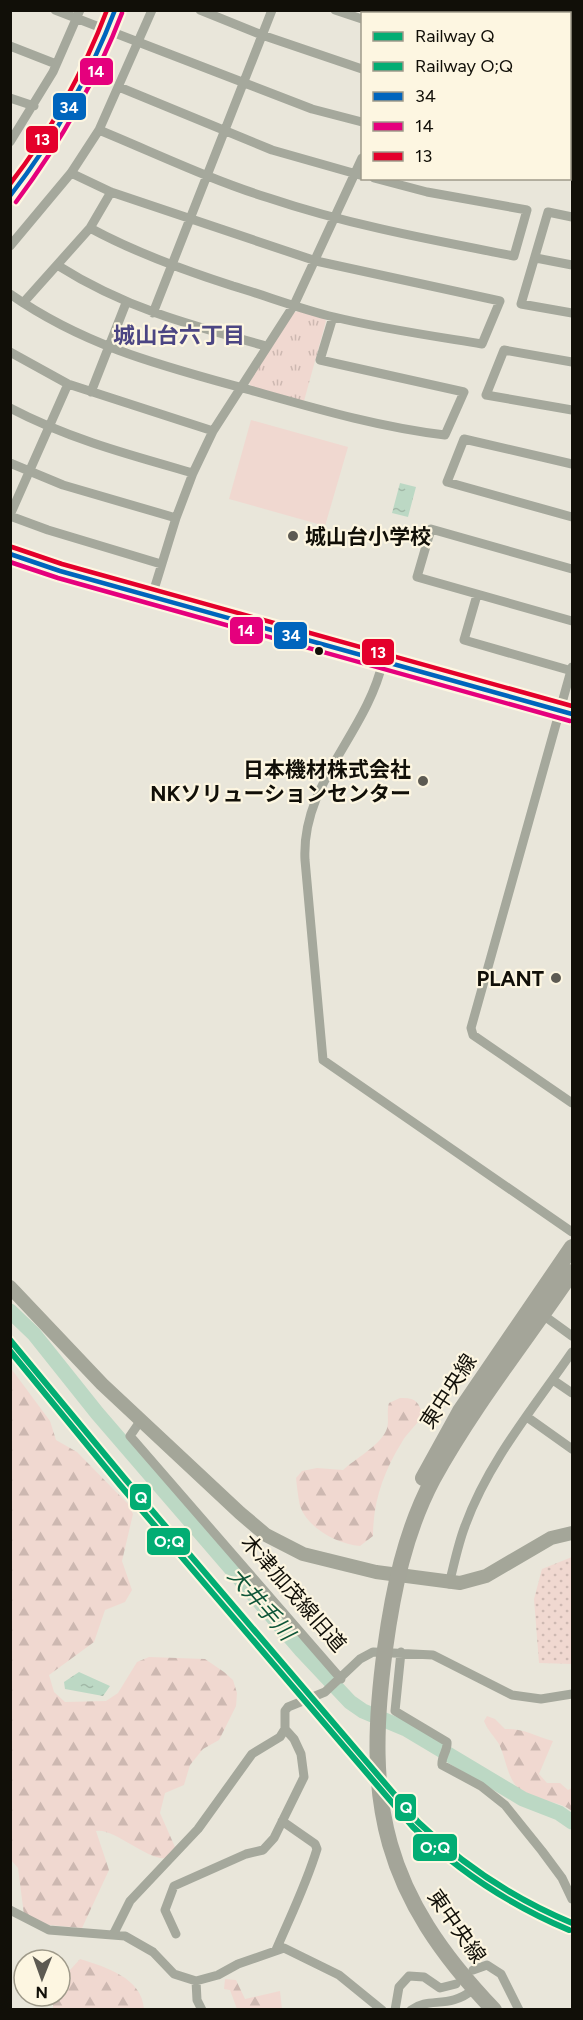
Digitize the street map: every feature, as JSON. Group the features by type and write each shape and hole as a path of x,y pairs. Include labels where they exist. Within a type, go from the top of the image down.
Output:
{"highway":[{"name":"東中央線","path":"397,1576 394,1559 403,1528 440,1443 573,1247"},
{"name":"東中央線","path":"494,2010 474,1989 424,1923 395,1863 384,1826 375,1758 378,1696 397,1576 412,1526 454,1443 573,1272"}],"street":[{"path":"55,10 79,15 108,31 243,84 312,109 361,121"},
{"path":"10,197 66,119 108,31 115,10"},
{"path":"10,246 71,173 99,130 139,44 152,10"},
{"path":"200,10 262,35 361,68"},
{"path":"153,313 272,10"},
{"path":"335,10 361,18"},
{"path":"10,142 34,106 79,15"},
{"path":"10,46 56,64"},
{"path":"119,87 272,150 360,175 294,305 213,431 193,473 176,518 152,596"},
{"path":"10,98 34,106"},
{"path":"99,130 268,198 336,219 514,256 527,210 427,192 382,180"},
{"path":"71,173 111,192 253,242 316,261 364,274 500,301 482,344 333,317 131,251 90,228"},
{"path":"23,303 90,228 111,192"},
{"path":"573,217 548,212 521,304 573,313"},
{"path":"536,258 573,265"},
{"path":"57,265 93,288 126,303 266,346"},
{"path":"10,294 108,348 363,421 445,435 464,392 320,360 333,317"},
{"path":"91,392 126,303"},
{"path":"573,362 504,350 486,395 573,410"},
{"path":"10,352 68,384 213,431"},
{"path":"68,384 10,516 58,534 161,564"},
{"path":"10,408 49,428 95,445 193,473"},
{"path":"573,464 464,439 447,482 573,517"},
{"path":"10,463 63,485 176,518"},
{"path":"573,569 431,529 417,577 573,621"},
{"path":"10,554 566,712"},
{"path":"477,595 464,640 572,669 566,712 471,1028 473,1035 573,1103"},
{"path":"383,661 362,720 317,795 306,831 305,860 323,1060 573,1232"},
{"path":"10,1287 70,1352 240,1513 266,1535 319,1560 449,1584 486,1576 550,1538 573,1533"},
{"path":"543,1315 573,1336"},
{"path":"449,1584 465,1526 479,1494 527,1417 573,1352"},
{"path":"553,1380 573,1393"},
{"path":"527,1417 573,1449"},
{"name":"木津加茂線旧道","path":"141,1420 130,1436 341,1680 360,1659 373,1652 401,1652 433,1655 512,1695 541,1699 573,1694"},
{"path":"401,1652 395,1711 447,1742 448,1749 441,1760 442,1765 481,1786 505,1805 549,1860 573,1899"},
{"path":"114,1933 130,1901 198,1829 252,1754 280,1737 285,1729 285,1711 288,1707 325,1692 341,1680"},
{"path":"176,1934 165,1910 174,1886 246,1854 263,1850 274,1838 304,1778 301,1754 294,1739 285,1729"},
{"path":"276,1950 302,1896 317,1849 315,1844 282,1821"},
{"path":"10,1910 49,1930 114,1933 153,1952 174,1974 196,1981 218,1975 238,1964 284,1948 339,1975 382,2010"},
{"path":"284,1933 295,1953"},
{"path":"473,1970 487,1965 501,1974 519,2010"},
{"path":"395,2010 399,1987 409,1976 423,1977 440,1988 456,1984"},
{"path":"196,1981 197,2000 202,2010"},
{"path":"411,2010 426,2003 455,2001 474,1989"}],"green space":[{"path":"298,311 323,317 326,321 304,401 251,387 249,382 293,313"},
{"path":"251,420 348,447 325,526 229,499"},
{"path":"10,1367 50,1421 56,1440 77,1452 128,1504 133,1514 122,1561 132,1590 125,1602 105,1610 94,1642 49,1675 54,1692 65,1702 106,1701 118,1693 137,1662 149,1657 205,1659 233,1680 237,1693 236,1706 219,1740 203,1749 190,1765 184,1785 165,1793 160,1813 175,1847 170,1856 163,1858 152,1856 116,1836 96,1831 109,1870 82,1928 49,1925 24,1915 18,1868 11,1860"},
{"path":"400,1398 416,1401 422,1416 404,1439 385,1475 377,1499 373,1536 360,1546 333,1539 310,1522 304,1514 300,1506 296,1478 302,1471 317,1468 343,1470 383,1437 387,1428 389,1403"},
{"path":"572,1557 572,1664 539,1663 534,1599 542,1569"},
{"path":"487,1716 495,1719 505,1729 523,1731 553,1741 539,1774 547,1783 560,1783 568,1790 572,1788 572,1811 567,1807 529,1796 516,1786 499,1744 484,1721"},
{"path":"80,1959 121,1975 137,1989 144,2009 53,2009 72,2008 72,1968"},
{"path":"225,1979 236,1980 245,1999 280,1991 282,2009 237,2009 230,1990 224,1989"}],"water":[{"path":"400,483 416,487 408,517 392,513"},
{"path":"79,1672 110,1686 103,1696 65,1689 64,1682"}],"waterway":[{"name":"大井手川","path":"10,1311 34,1334 97,1413 301,1650 350,1702 363,1711 406,1729 523,1799 559,1813 572,1822"}],"rail line":[{"name":"Q","path":"10,1340 126,1480 418,1822 453,1853 491,1880 530,1903 572,1923"},
{"name":"O;Q","path":"10,1351 120,1485 413,1827 448,1859 486,1886 526,1910 569,1930"}],"transit line":[{"name":"13","path":"10,184 65,101 107,10"},
{"name":"34","path":"10,196 56,130 82,84 115,10"},
{"name":"14","path":"16,202 76,111 101,63 122,13"},
{"name":"13","path":"12,547 62,564 572,706"},
{"name":"34","path":"10,554 60,571 572,714"},
{"name":"14","path":"10,562 58,578 570,721"}],"place":[{"name":"城山台小学校","path":"293,536"},
{"name":"日本機材株式会社 NKソリューションセンター","path":"423,781"},
{"name":"PLANT","path":"556,978"}],"district":[{"name":"城山台六丁目","path":"179,335"}]}
